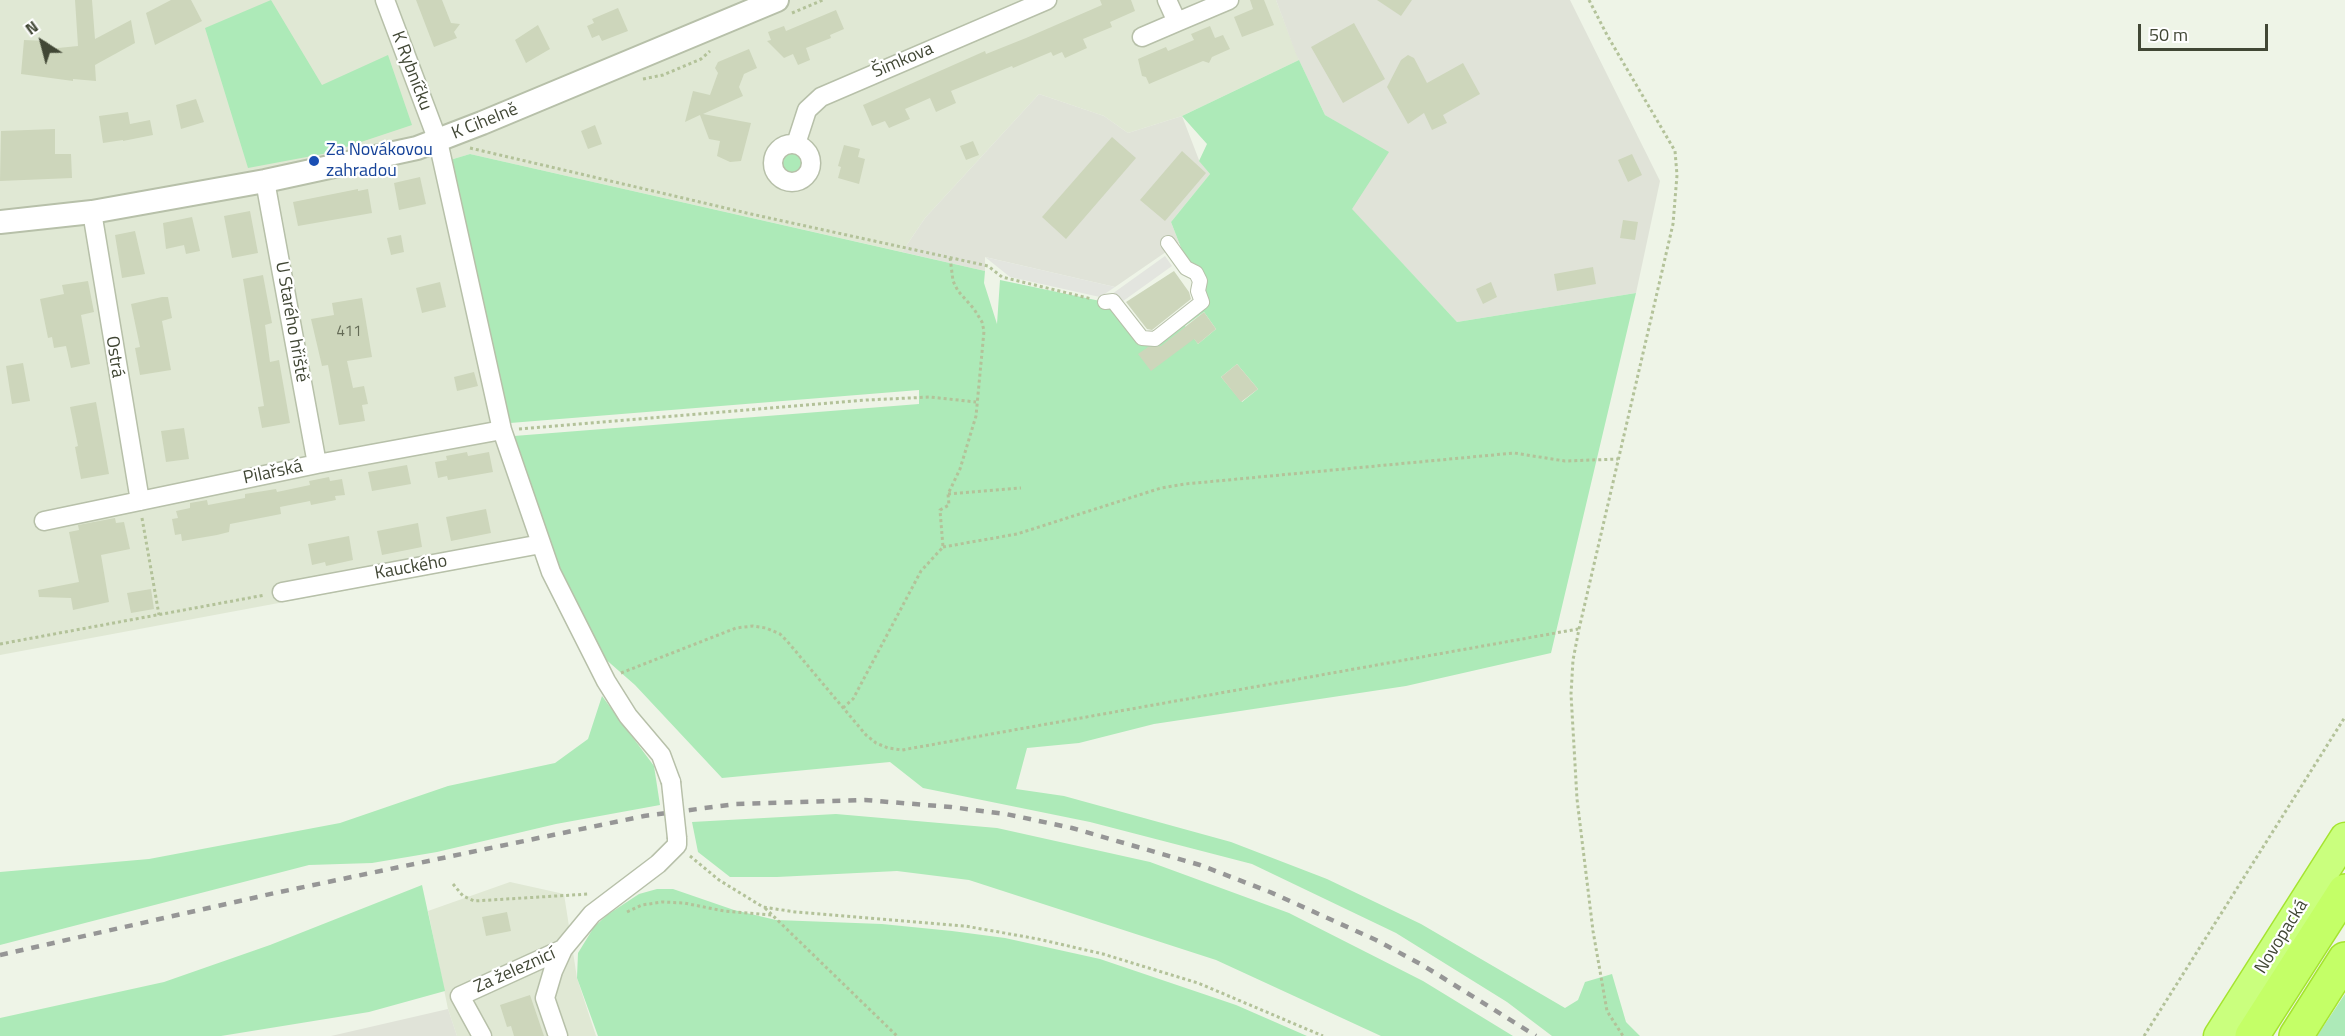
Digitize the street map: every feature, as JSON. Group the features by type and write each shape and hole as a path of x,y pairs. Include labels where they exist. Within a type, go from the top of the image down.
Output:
{"highway":[{"name":"Novopacká","path":"2219,1036 2345,838"},
{"name":"Novopacká","path":"2252,1036 2345,891"},
{"path":"2296,1036 2345,959"}],"street":[{"name":"K Rybníčku","path":"385,0 438,141"},
{"name":"K Cihelně","path":"0,222 92,212 265,181 417,148 777,0"},
{"path":"1167,0 1177,22"},
{"path":"1142,37 1229,0"},
{"name":"Šimkova","path":"796,144 807,110 821,97 1040,1"},
{"path":"438,141 502,430 541,544 556,583 606,681 628,716 661,755 671,782 677,841 658,864 592,915 563,950"},
{"name":"U Starého hřiště","path":"265,181 317,464"},
{"name":"Ostrá","path":"92,212 140,501"},
{"path":"1105,302 1113,301 1142,338 1155,339 1202,302 1198,291 1200,281 1196,273 1186,268 1168,243"},
{"name":"Pilařská","path":"44,521 317,464 502,430"},
{"name":"Kauckého","path":"282,592 541,544"},
{"name":"Za železnicí","path":"482,1036 460,996 563,950"},
{"name":"Za železnicí","path":"558,1036 545,998 553,971 563,950"}],"path":[{"path":"1589,0 1675,151 1677,176 1673,224 1579,628 1570,694 1577,799 1593,932 1607,1011 1623,1036"},
{"path":"469,148 751,214 988,266 1002,277 1105,302"},
{"path":"943,547 940,510 949,505 948,494 960,469 972,427 984,331 982,322 974,309 958,291 953,281 950,257"},
{"path":"502,430 867,400 930,397 976,402"},
{"path":"843,708 853,699 921,571 943,547 1017,534 1161,488 1185,484 1514,453 1565,461 1618,459"},
{"path":"948,494 1021,488"},
{"path":"140,501 159,615"},
{"path":"0,644 282,592"},
{"path":"606,681 625,670 736,628 753,626 766,628 780,634 866,735 876,743 888,748 902,750 1579,628"},
{"path":"2144,1036 2345,717"},
{"path":"677,841 719,880 764,906 897,1036"},
{"path":"453,884 463,896 474,901 623,891"},
{"path":"623,913 642,905 662,902 772,915"},
{"path":"764,906 795,912 965,926 1071,946 1198,983 1323,1036"}],"shaded area":[{"path":"0,0 1276,0 1299,60 1182,116 1128,133 1104,116 1039,94 925,218 902,252 470,154 450,160 510,423 551,549 536,555 0,655"},
{"path":"1276,0 1570,0 1660,181 1636,293 1457,322 1351,209 1363,138 1325,115 1296,54"},
{"path":"1039,94 1104,116 1128,133 1182,116 1199,160 1210,174 1171,222 1179,243 1115,287 985,257 985,271 902,252 925,218"},
{"path":"1165,256 1172,266 1112,309 1105,299"},
{"path":"985,257 1115,287 1100,297 1010,277"},
{"path":"510,882 564,894 577,978 596,1036 457,1036 448,1009 428,911"},
{"path":"448,1009 457,1036 331,1036"}],"green space":[{"path":"271,0 322,85 388,55 412,125 328,153 248,168 205,28"},
{"path":"1299,60 1325,115 1389,152 1352,209 1457,322 1636,293 1551,653 1406,686 1154,724 1079,743 1027,748 1016,789 1064,796 1231,842 1327,879 1421,924 1565,1008 1578,1000 1585,982 1612,974 1626,1022 1640,1036 1552,1036 1507,1002 1396,933 1252,864 1090,822 923,788 890,762 722,778 635,685 603,657 551,549 514,436 919,404 919,390 510,423 450,160 470,154 985,271 984,283 997,324 1000,280 1105,302 1155,339 1202,302 1171,222 1210,174 1199,161 1207,144 1182,116","holes":["1204,312 1216,329 1198,344 1185,326","1237,364 1258,389 1242,402 1221,377"]},
{"path":"792,152 800,155 803,163 800,171 792,174 784,171 781,163 784,155"},
{"path":"602,696 654,766 660,805 556,824 437,852 372,863 309,865 0,945 0,872 149,859 340,823 448,786 555,763 588,739"},
{"path":"836,814 997,828 1150,862 1289,913 1423,981 1513,1036 1381,1036 1216,960 969,880 897,871 730,877 698,852 692,822"},
{"path":"422,885 445,991 369,1012 221,1036 0,1036 0,1018 164,982 270,945"},
{"path":"657,889 673,889 734,910 776,920 882,924 952,931 1005,938 1100,959 1236,1005 1307,1036 598,1036 577,978 578,953 594,927 607,915 639,894"},
{"path":"2345,994 2345,1036 2317,1036"}],"building":[{"path":"75,0 92,0 95,39 131,20 135,43 95,65 96,81 73,79 73,81 21,74 24,40 47,41 48,49 78,46"},
{"path":"171,0 191,0 202,21 155,45 146,13"},
{"path":"416,0 442,0 451,23 460,24 454,32 457,38 434,47"},
{"path":"1100,0 1131,0 1135,11 1110,22 1112,27 1083,39 1087,48 1065,58 1062,52 1053,56 1051,52 951,91 956,103 936,112 930,98 905,109 910,119 889,128 885,121 872,126 863,105 985,51 986,54 1102,5"},
{"path":"1250,0 1264,0 1274,25 1242,37 1234,17 1253,9"},
{"path":"1377,0 1412,0 1401,16"},
{"path":"618,8 628,31 602,41 599,35 592,38 587,26 594,23 592,19"},
{"path":"836,10 844,29 830,35 831,38 806,48 810,60 798,65 793,54 784,58 767,41 771,40 768,32 784,26 786,31"},
{"path":"1354,23 1385,79 1343,103 1311,47"},
{"path":"538,25 550,49 526,63 515,40"},
{"path":"1210,26 1215,38 1223,35 1230,49 1212,57 1209,63 1203,61 1149,84 1146,77 1142,76 1138,59 1166,47 1168,51 1194,40 1191,34"},
{"path":"749,49 757,68 744,74 739,87 743,96 703,114 751,123 741,161 730,162 717,156 720,141 709,139 700,115 685,122 693,91 710,95 718,73 715,68 718,62"},
{"path":"1408,55 1414,58 1427,83 1463,63 1480,94 1443,115 1447,123 1432,130 1424,113 1408,124 1387,87 1401,60"},
{"path":"196,99 204,122 181,129 176,105"},
{"path":"128,112 130,124 150,120 153,135 103,143 99,116"},
{"path":"595,125 602,144 588,149 581,131"},
{"path":"55,129 55,154 71,154 72,178 0,181 1,131"},
{"path":"1112,137 1136,158 1066,239 1042,217"},
{"path":"973,141 979,155 966,160 960,146"},
{"path":"844,145 860,149 858,157 865,159 859,184 838,178 841,167 838,166"},
{"path":"1182,151 1206,173 1165,221 1140,200"},
{"path":"1632,154 1642,175 1628,182 1618,160"},
{"path":"420,177 426,204 399,210 394,183"},
{"path":"358,189 358,191 368,189 372,213 298,226 293,202"},
{"path":"250,211 258,253 232,258 224,216"},
{"path":"192,217 200,251 186,254 184,245 166,249 163,223"},
{"path":"1623,220 1638,222 1635,240 1620,238"},
{"path":"135,231 145,274 122,278 115,235"},
{"path":"401,235 404,252 391,255 387,238"},
{"path":"1593,267 1596,284 1557,291 1554,274"},
{"path":"1174,271 1189,292 1191,299 1152,330 1147,329 1126,302"},
{"path":"263,275 272,323 265,325 270,362 279,360 290,423 262,428 258,407 264,406 243,279"},
{"path":"88,281 94,312 81,315 90,364 71,368 66,346 54,348 52,337 48,338 40,299 64,294 62,285"},
{"path":"440,282 446,307 422,313 416,288"},
{"path":"1491,282 1497,297 1483,304 1476,289"},
{"path":"168,297 172,318 162,321 171,370 140,375 135,348 140,347 131,304"},
{"path":"362,298 372,357 347,361 353,388 364,386 368,404 362,405 365,421 339,425 328,365 322,366 311,319 334,315 332,303"},
{"path":"1204,312 1216,329 1198,344 1194,339 1151,371 1138,354 1148,347 1161,346"},
{"path":"23,363 30,401 12,404 6,366"},
{"path":"1237,364 1258,389 1241,402 1221,377"},
{"path":"474,372 478,386 457,391 454,377"},
{"path":"96,402 109,474 81,479 75,447 78,446 70,407"},
{"path":"184,428 189,459 166,462 161,431"},
{"path":"467,452 468,456 489,452 493,472 448,480 447,476 438,478 435,462 447,460 446,456"},
{"path":"407,465 411,484 372,491 368,472"},
{"path":"329,477 330,481 342,479 345,495 335,496 336,500 311,505 310,501 280,507 281,514 230,524 229,532 217,535 182,541 181,534 175,535 172,519 178,518 176,511 190,508 190,503 207,500 208,505 245,498 245,494 276,489 277,492 310,485 309,481"},
{"path":"486,509 491,533 451,541 446,517"},
{"path":"115,518 116,523 124,522 130,549 101,555 109,602 73,610 71,598 39,597 38,590 79,582 69,532 79,530 78,525"},
{"path":"418,523 422,547 382,555 377,531"},
{"path":"349,536 353,560 326,566 325,562 312,565 308,544"},
{"path":"151,589 154,609 131,613 127,593"},
{"path":"507,912 511,931 486,936 482,917"},
{"path":"530,995 544,1036 514,1036 511,1026 507,1027 500,1005"}],"railway":[{"path":"0,955 275,893 644,816 736,804 865,800 1006,814 1072,828 1200,865 1270,892 1376,940 1424,966 1536,1036"}],"place":[{"name":"Za Novákovou zahradou","path":"314,161"}]}
